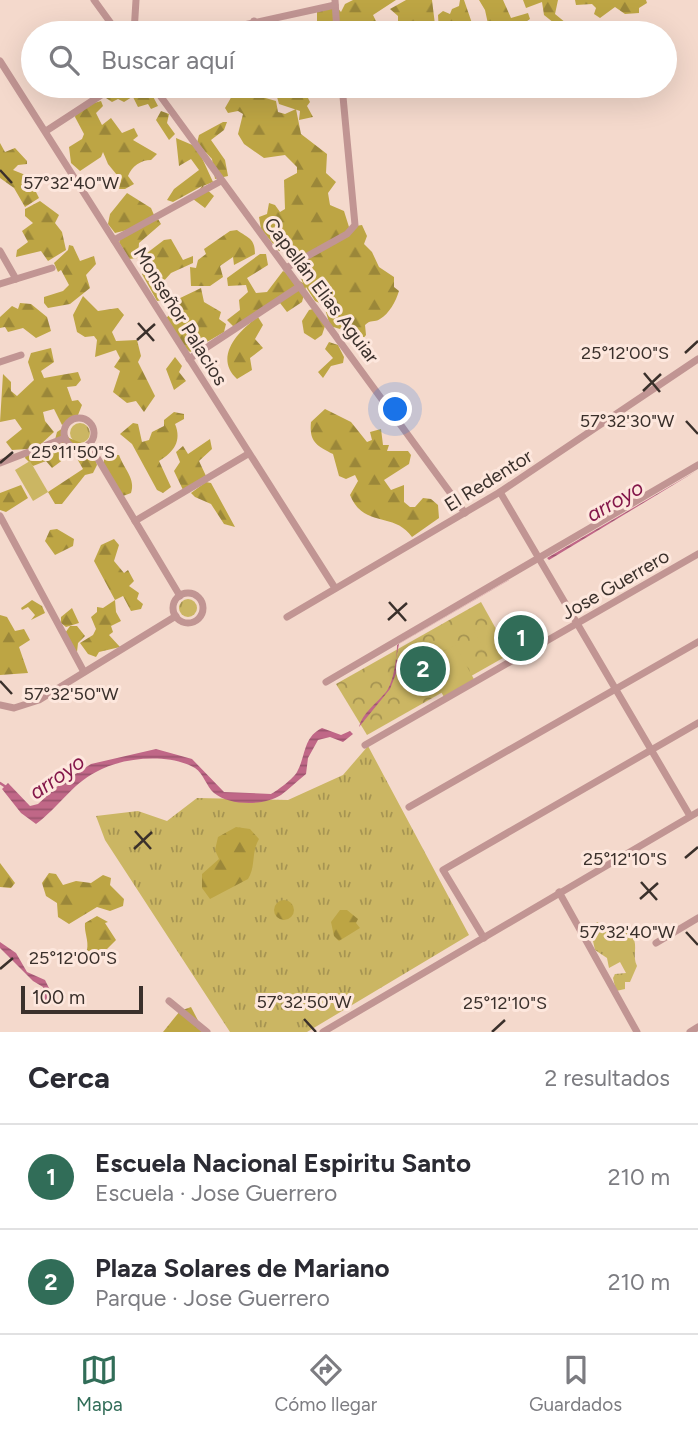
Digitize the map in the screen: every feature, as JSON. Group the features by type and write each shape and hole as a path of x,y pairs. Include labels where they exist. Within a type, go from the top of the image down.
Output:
{"street":[{"path":"94,0 109,21"},
{"path":"135,21 136,0"},
{"path":"254,21 335,3 336,21"},
{"name":"Monseñor Palacios","path":"0,61 21,93"},
{"name":"Monseñor Palacios","path":"24,98 335,588"},
{"path":"46,131 97,98"},
{"name":"Capellán Elias Aguiar","path":"162,98 465,513"},
{"path":"286,268 347,234 355,225 343,98"},
{"path":"114,240 221,181"},
{"path":"0,251 16,279"},
{"path":"0,284 52,268"},
{"path":"189,359 300,286"},
{"path":"0,362 21,355"},
{"name":"El Redentor","path":"287,618 500,492 698,359"},
{"path":"81,417 93,426 94,436 89,444 75,448 65,438 67,423 81,417"},
{"path":"0,463 65,438"},
{"path":"89,444 180,596"},
{"path":"135,522 248,454"},
{"path":"326,682 698,465"},
{"path":"500,492 579,622 690,816"},
{"path":"0,516 84,672"},
{"name":"Jose Guerrero","path":"365,745 698,554"},
{"path":"188,593 196,595 202,602 203,611 199,618 191,622 182,621 176,615 174,603 180,596 188,593"},
{"path":"0,705 14,708 28,705 176,615"},
{"path":"409,807 698,642"},
{"path":"484,938 443,870 698,723"},
{"path":"323,1032 698,812"},
{"path":"559,892 637,1032"},
{"path":"656,943 698,919"},
{"path":"169,1001 207,1032"},
{"path":"690,1032 698,1027"}],"green space":[{"path":"353,0 396,0 373,15 376,21 317,21 317,10 335,5 341,12 345,4"},
{"path":"406,0 432,0 435,21 398,21 398,16 390,9"},
{"path":"460,0 464,0 471,21 438,21 438,15 443,11 450,14 452,9 459,6"},
{"path":"479,0 503,0 511,18 528,13 530,19 487,21"},
{"path":"523,0 558,0 555,14 564,21 552,21 544,15 542,2 526,8"},
{"path":"575,0 646,0 647,3 639,8 639,13 625,14 615,7 600,18 594,14 596,8 592,4 576,5"},
{"path":"106,98 130,98 124,102 118,99 112,102"},
{"path":"134,98 154,98 158,106 151,109 148,104 138,107"},
{"path":"231,98 266,98 276,101 278,112 285,114 296,109 301,134 327,154 326,173 336,182 328,193 330,205 344,211 349,227 362,225 367,236 364,244 372,252 379,267 394,277 394,287 399,291 383,317 365,325 366,335 362,340 347,341 340,329 330,326 324,305 315,301 306,287 302,302 287,312 280,303 236,329 227,320 240,310 239,300 248,292 246,285 228,286 227,278 260,254 266,254 268,265 247,278 256,293 267,292 283,271 303,283 297,270 302,254 292,247 279,251 261,229 259,217 267,214 269,203 275,205 280,212 285,209 284,180 297,173 297,167 285,155 264,158 244,144 238,134 243,114 238,111 228,113 225,108"},
{"path":"277,98 308,98 310,102 307,106 313,117 299,120 300,111 279,104"},
{"path":"101,101 103,106 96,113 102,125 111,118 122,133 134,128 138,136 133,140 157,154 132,169 128,176 134,184 125,189 119,189 121,180 108,164 103,152 101,157 80,171 71,163 69,147 82,139 84,134 75,117 77,108"},
{"path":"161,111 169,114 167,123 175,134 169,140 156,120"},
{"path":"227,122 224,130 211,140 225,160 228,176 215,179 212,159 197,143 199,135"},
{"path":"176,138 197,147 213,182 203,186 214,196 205,208 193,199 202,186 173,202 167,200 174,189 199,170 191,159 179,166"},
{"path":"0,143 5,152 15,148 27,161 27,164 18,165 13,170 28,176 39,198 25,207 14,188 0,178"},
{"path":"127,193 151,208 154,215 127,230 115,233 108,224 110,214"},
{"path":"40,201 59,215 55,223 62,232 66,250 48,261 41,251 16,257 17,250 28,242 22,231 33,223 25,216 25,209"},
{"path":"158,219 161,224 139,243 138,258 129,259 119,242 123,235"},
{"path":"237,230 252,241 255,254 234,265 233,257 220,266 223,277 210,286 191,286 190,267 196,268 198,260 206,254 204,249 230,231"},
{"path":"171,239 183,260 193,256 193,263 171,273 162,283 164,293 169,299 157,301 142,274 147,266 143,256 164,240"},
{"path":"69,245 73,246 80,261 94,256 96,264 86,275 90,288 70,304 48,308 44,297 63,291 69,285 54,263 68,250"},
{"path":"201,288 204,302 221,312 219,319 226,324 224,332 190,352 182,345 166,318 173,312 176,300"},
{"path":"83,296 98,311 118,308 124,315 112,332 116,341 137,340 141,356 138,362 155,396 144,412 136,401 127,403 113,392 120,371 114,367 120,358 116,350 95,357 97,340 94,336 85,337 77,332 73,315"},
{"path":"20,303 31,304 47,317 51,331 36,338 23,328 8,332 5,327 0,328 0,317 12,306 18,309"},
{"path":"317,308 325,326 322,335 315,340 304,333 302,321 309,310"},
{"path":"258,317 263,325 255,339 263,348 250,358 252,370 237,379 230,371 228,353 243,329"},
{"path":"329,342 338,345 344,357 343,363 331,366 323,378 318,372 333,358 325,349"},
{"path":"51,348 54,362 41,371 44,378 78,372 81,380 76,386 67,387 72,401 78,400 82,405 78,415 62,425 54,409 43,412 45,421 54,432 40,445 53,447 57,432 63,428 69,438 84,444 52,468 46,461 33,466 25,458 28,449 12,450 6,442 22,429 15,419 0,422 3,374 11,382 11,391 17,396 34,380 28,362 31,353"},
{"path":"175,357 182,366 179,372 186,381 174,390 166,369"},
{"path":"325,409 351,422 367,442 372,440 370,432 381,429 383,445 389,445 387,451 408,451 411,455 409,464 384,480 391,490 404,485 404,502 410,507 415,507 423,498 431,499 438,505 439,518 412,537 397,524 363,512 350,495 358,481 355,475 346,479 339,476 333,454 318,445 313,438 311,422"},
{"path":"174,412 184,414 184,419 175,424 178,436 175,446 159,461 171,487 163,493 157,490 132,444 120,434 133,423 138,424 142,442 149,440 152,432 164,426 164,420"},
{"path":"80,423 87,426 90,433 87,440 80,443 73,440 70,433 73,426"},
{"path":"210,439 212,449 199,461 206,476 183,490 174,471 180,462 176,452 183,446 188,454"},
{"path":"105,446 112,455 119,455 131,479 131,493 123,496 103,464 105,457 101,450"},
{"path":"92,448 97,465 93,473 85,475 62,504 55,504 48,492 83,469 75,455"},
{"path":"30,461 48,492 33,501 15,470"},
{"path":"206,482 211,483 235,527 224,524 211,504 191,493"},
{"path":"21,485 28,498 6,512 0,510 0,493"},
{"path":"57,529 74,539 73,546 55,555 45,541 50,530"},
{"path":"114,539 119,545 114,561 124,573 128,570 134,581 129,586 139,593 137,599 143,604 141,609 131,611 123,596 115,600 94,561 101,545"},
{"path":"184,599 192,599 197,608 195,615 184,617 179,612 179,604"},
{"path":"32,600 42,606 45,613 31,620 35,615 28,607 22,610 21,608"},
{"path":"115,600 116,612 121,621 111,626 113,632 109,635 120,647 99,652 96,657 88,654 80,643 93,635 96,629 91,617 97,612 97,607 103,608"},
{"path":"481,602 510,654 367,735 336,684"},
{"path":"72,608 79,623 66,627 61,623 61,617"},
{"path":"0,615 7,617 15,631 24,629 30,640 19,647 28,673 0,675"},
{"path":"490,623 507,653 492,662 474,632"},
{"path":"70,626 77,626 85,636 78,643 77,652 63,636"},
{"path":"455,645 475,681 444,697 424,662"},
{"path":"368,746 469,935 307,1032 230,1032 105,840 96,816 138,811 167,821 197,798 288,800 343,775"},
{"path":"236,827 250,829 259,839 250,874 248,879 210,899 202,888 202,874 219,859 215,850 218,837"},
{"path":"0,863 15,883 11,888 0,887"},
{"path":"49,873 56,874 63,885 76,881 91,883 103,875 111,878 110,885 124,899 123,906 110,911 97,907 69,924 58,917 57,903 46,896 42,883"},
{"path":"284,900 291,903 294,910 291,917 284,920 277,917 274,910 277,903"},
{"path":"340,910 347,910 358,919 356,923 360,928 339,941 334,936 331,922"},
{"path":"97,916 108,922 105,923 116,940 107,949 93,954 87,950 85,923"},
{"path":"597,922 626,931 633,937 637,966 630,982 625,982 625,989 616,991 613,978 615,974 626,973 620,962 609,968 607,958 595,950 591,932"},
{"path":"191,1007 204,1032 163,1032 180,1011"}],"shaded area":[{"path":"698,470 549,560 547,558"},
{"path":"533,566 399,644 396,659 400,663 390,689 359,727 366,713 389,688 397,645"},
{"path":"322,728 341,735 350,731 353,734 343,742 330,737 318,740 308,758 306,774 281,795 257,803 238,802 221,797 211,790 195,768 172,760 159,759 132,760 96,772 79,783 36,824 21,813 2,789 8,783 30,806 38,804 60,784 91,764 156,749 192,759 224,792 271,794 295,775 311,736"},
{"path":"0,942 16,953 27,972 45,980 50,990 48,1000 43,1000 43,987 33,981 0,948"}],"waterway":[{"name":"arroyo","path":"0,783 6,787"}],"place":[{"name":"Escuela Nacional Espiritu Santo","path":"521,638"},
{"name":"Plaza Solares de Mariano","path":"423,669"}]}
